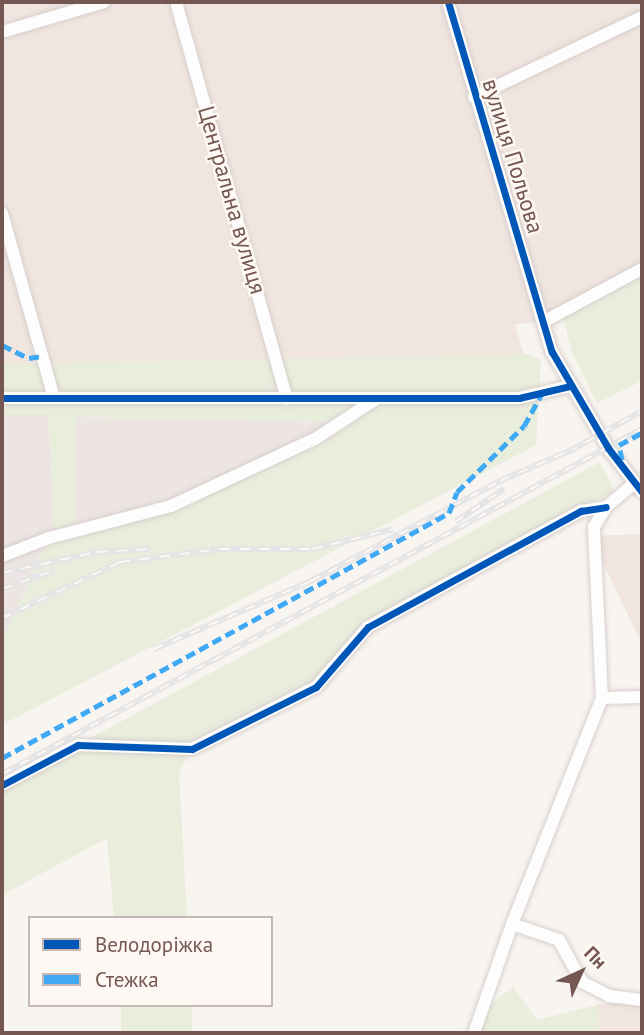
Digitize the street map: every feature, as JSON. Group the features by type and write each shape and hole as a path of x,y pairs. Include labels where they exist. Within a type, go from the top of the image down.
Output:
{"street":[{"path":"2,32 104,2"},
{"name":"Центральна вулиця","path":"176,2 287,399"},
{"name":"вулиця Польова","path":"448,2 474,97 552,352 570,386 638,488"},
{"path":"474,97 642,17"},
{"path":"2,213 54,398"},
{"path":"543,321 642,269"},
{"path":"2,398 519,398 570,386"},
{"path":"2,556 49,538 171,506 315,439 376,399"},
{"path":"2,785 78,745 192,749 316,687 368,627 581,511 606,507 638,488"},
{"path":"474,1033 512,924 602,698 594,527 606,507"},
{"path":"602,698 642,697"},
{"path":"512,924 559,940 582,982 609,996 642,1000"}],"shaded area":[{"path":"2,2 642,2 642,269 543,322 515,324 530,377 2,366"},
{"path":"2,414 49,414 54,530 2,639"},
{"path":"75,417 325,422 335,438 169,501 76,525"},
{"path":"642,534 642,644 590,536"},
{"path":"597,1004 642,1004 642,1033 597,1033"}],"green space":[{"path":"642,269 642,381 597,403 572,353 562,312"},
{"path":"530,354 541,360 536,445 2,725 2,639 54,530 49,415 2,414 2,364","holes":["76,417 325,422 335,438 169,501 76,525"]},
{"path":"600,462 614,491 368,627 316,687 192,749 179,772 187,916 114,916 107,838 2,895 2,786"},
{"path":"513,987 537,1020 597,1005 600,1033 474,1033 484,1010"},
{"path":"121,1007 192,1007 192,1033 121,1033"}],"railway":[{"path":"568,452 642,411"},
{"path":"2,774 642,429"},
{"path":"154,649 311,581 500,481 576,448"},
{"path":"455,522 504,489"},
{"path":"2,618 120,562 220,549 312,549 394,529"},
{"path":"2,573 97,552 150,549"},
{"path":"2,589 55,570"}],"marked path":[{"path":"2,345 29,358 42,356"},
{"path":"2,758 449,513 457,492 524,426 542,393"},
{"path":"622,460 619,445 642,433"}],"cycle path":[{"path":"448,2 552,352 608,448 642,492"},
{"path":"2,398 519,398 570,386"},
{"path":"2,785 78,745 192,749 316,687 368,627 581,511 606,507"}]}
